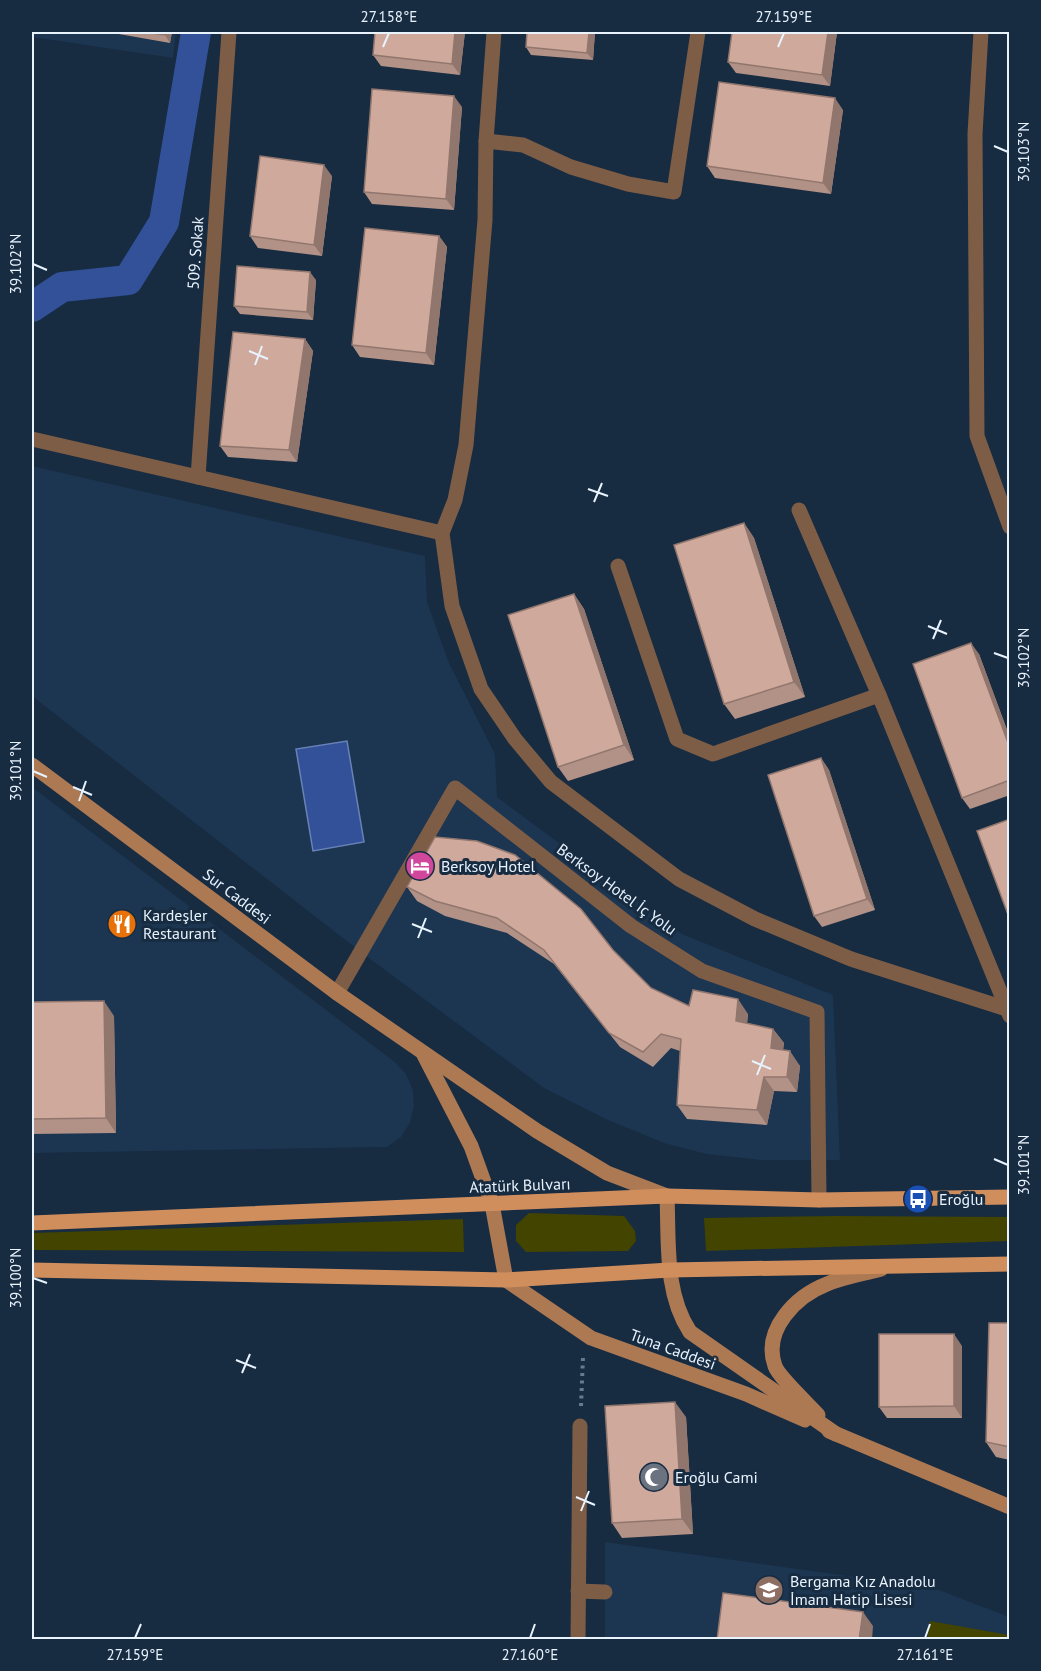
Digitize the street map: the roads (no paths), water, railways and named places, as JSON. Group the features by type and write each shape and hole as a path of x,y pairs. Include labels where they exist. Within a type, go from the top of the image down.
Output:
{"main road":[{"name":"Sur Caddesi","path":"32,765 337,993 537,1131 607,1173 667,1196"},
{"name":"Sur Caddesi","path":"422,1052 471,1146 492,1204 506,1280"},
{"name":"Atatürk Bulvarı","path":"32,1223 667,1196 819,1200 1010,1197"},
{"name":"Tuna Caddesi","path":"667,1196 670,1270 677,1306 690,1332 836,1434"},
{"path":"836,1434 775,1367 772,1342 794,1304 826,1284 898,1264"},
{"path":"32,1270 506,1280 670,1270 898,1264 1010,1264"},
{"name":"Tuna Caddesi","path":"506,1280 591,1338 746,1394 1010,1507"}],"street":[{"name":"509. Sokak","path":"198,477 229,32"},
{"path":"494,32 486,141 485,220 466,445 454,501 442,533 452,606 481,689 515,739 551,782 679,879 755,920 851,959 1009,1012"},
{"path":"486,141 523,146 571,167 628,184 674,192 698,32"},
{"path":"981,32 975,134 977,436 1010,527"},
{"path":"32,439 442,533"},
{"path":"799,510 879,695 1009,1012"},
{"path":"618,566 677,740 713,754 879,695"},
{"name":"Berksoy Hotel İç Yolu","path":"337,993 454,788 631,926 702,971 817,1012 819,1200"},
{"path":"578,1640 580,1426"},
{"path":"578,1591 605,1592"}],"water":[{"path":"347,741 364,842 313,851 296,749"}],"waterway":[{"path":"32,307 62,287 128,280 164,222 196,32"}],"place":[{"name":"Berksoy Hotel","path":"420,866"},
{"name":"Kardeşler Restaurant","path":"122,924"},
{"name":"Eroğlu","path":"918,1199"},
{"name":"Eroğlu Cami","path":"654,1477"},
{"name":"Bergama Kız Anadolu İmam Hatip Lisesi","path":"769,1590"}]}
